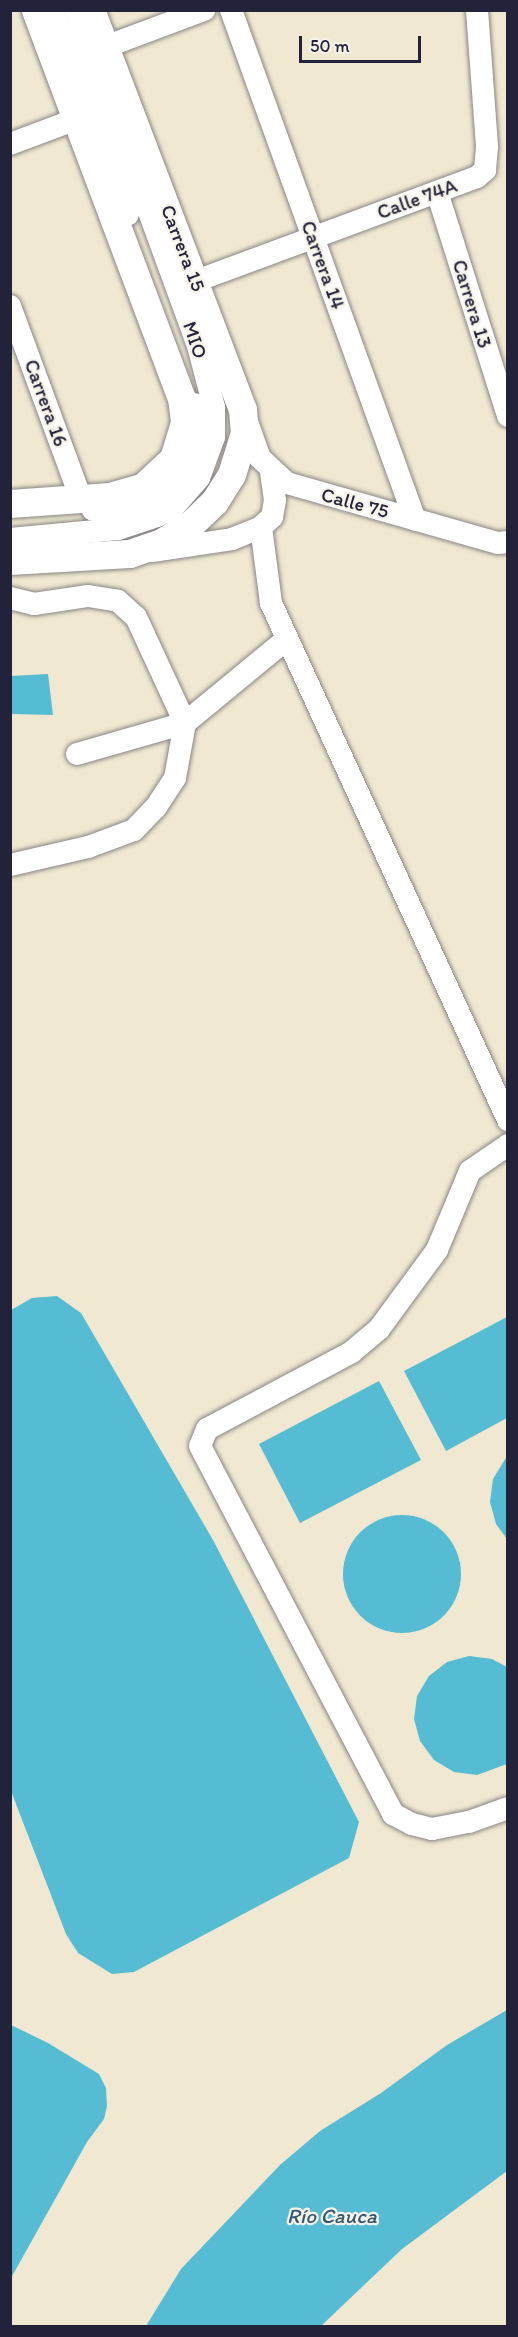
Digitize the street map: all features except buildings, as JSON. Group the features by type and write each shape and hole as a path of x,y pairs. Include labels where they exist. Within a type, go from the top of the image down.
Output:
{"main road":[{"path":"10,504 110,497 144,487 174,459 184,430 182,399 36,10"},
{"name":"Carrera 15","path":"91,10 196,281 243,410 242,448 225,488 191,525 162,543 130,554"},
{"path":"10,561 130,554"}],"street":[{"name":"MIO","path":"10,516 134,507 157,500 186,472 199,426 191,386 52,10"},
{"name":"MIO","path":"10,539 118,530 164,512 186,495 199,478 214,437 214,407 198,346 75,10"},
{"path":"105,47 204,10"},
{"name":"Carrera 14","path":"231,10 415,520"},
{"name":"Calle 74A","path":"196,281 477,177 485,170 488,158 477,10"},
{"path":"10,144 77,119"},
{"name":"Carrera 13","path":"437,192 507,416"},
{"name":"Carrera 16","path":"10,306 81,499"},
{"path":"130,554 232,539 261,527 272,517 275,500 271,472 260,458 243,410"},
{"name":"Calle 75","path":"271,472 310,492 498,543 507,542"},
{"path":"261,527 271,603 507,1120"},
{"path":"10,598 34,604 88,596 118,601 136,617 185,723 175,778 156,807 134,830 88,847 10,865"},
{"path":"77,754 185,723 286,639"},
{"path":"507,1144 470,1171 437,1250 380,1329 352,1352 207,1429 200,1446 393,1814 412,1824 432,1829 469,1822 507,1808"}],"water":[{"path":"48,674 53,715 11,714 11,676"},
{"path":"57,1296 81,1313 213,1540 359,1822 349,1858 134,1972 112,1974 78,1953 66,1934 11,1791 11,1310 32,1298"},
{"path":"507,1317 507,1418 446,1451 404,1371"},
{"path":"379,1381 421,1460 300,1523 259,1444"},
{"path":"507,1456 507,1539 496,1524 490,1502 493,1479"},
{"path":"402,1515 425,1519 444,1532 457,1551 461,1574 457,1597 444,1616 425,1629 402,1633 379,1629 360,1616 347,1597 343,1574 347,1551 360,1532 379,1519"},
{"path":"469,1656 492,1659 507,1667 507,1764 477,1775 454,1772 434,1760 420,1741 414,1719 417,1696 429,1676 447,1662"},
{"name":"Río Cauca","path":"507,2010 507,2171 402,2249 321,2326 146,2326 181,2269 280,2165 320,2131 381,2093 447,2045"},
{"path":"11,2025 48,2043 99,2074 106,2088 107,2106 104,2119 87,2142 11,2278"}]}
